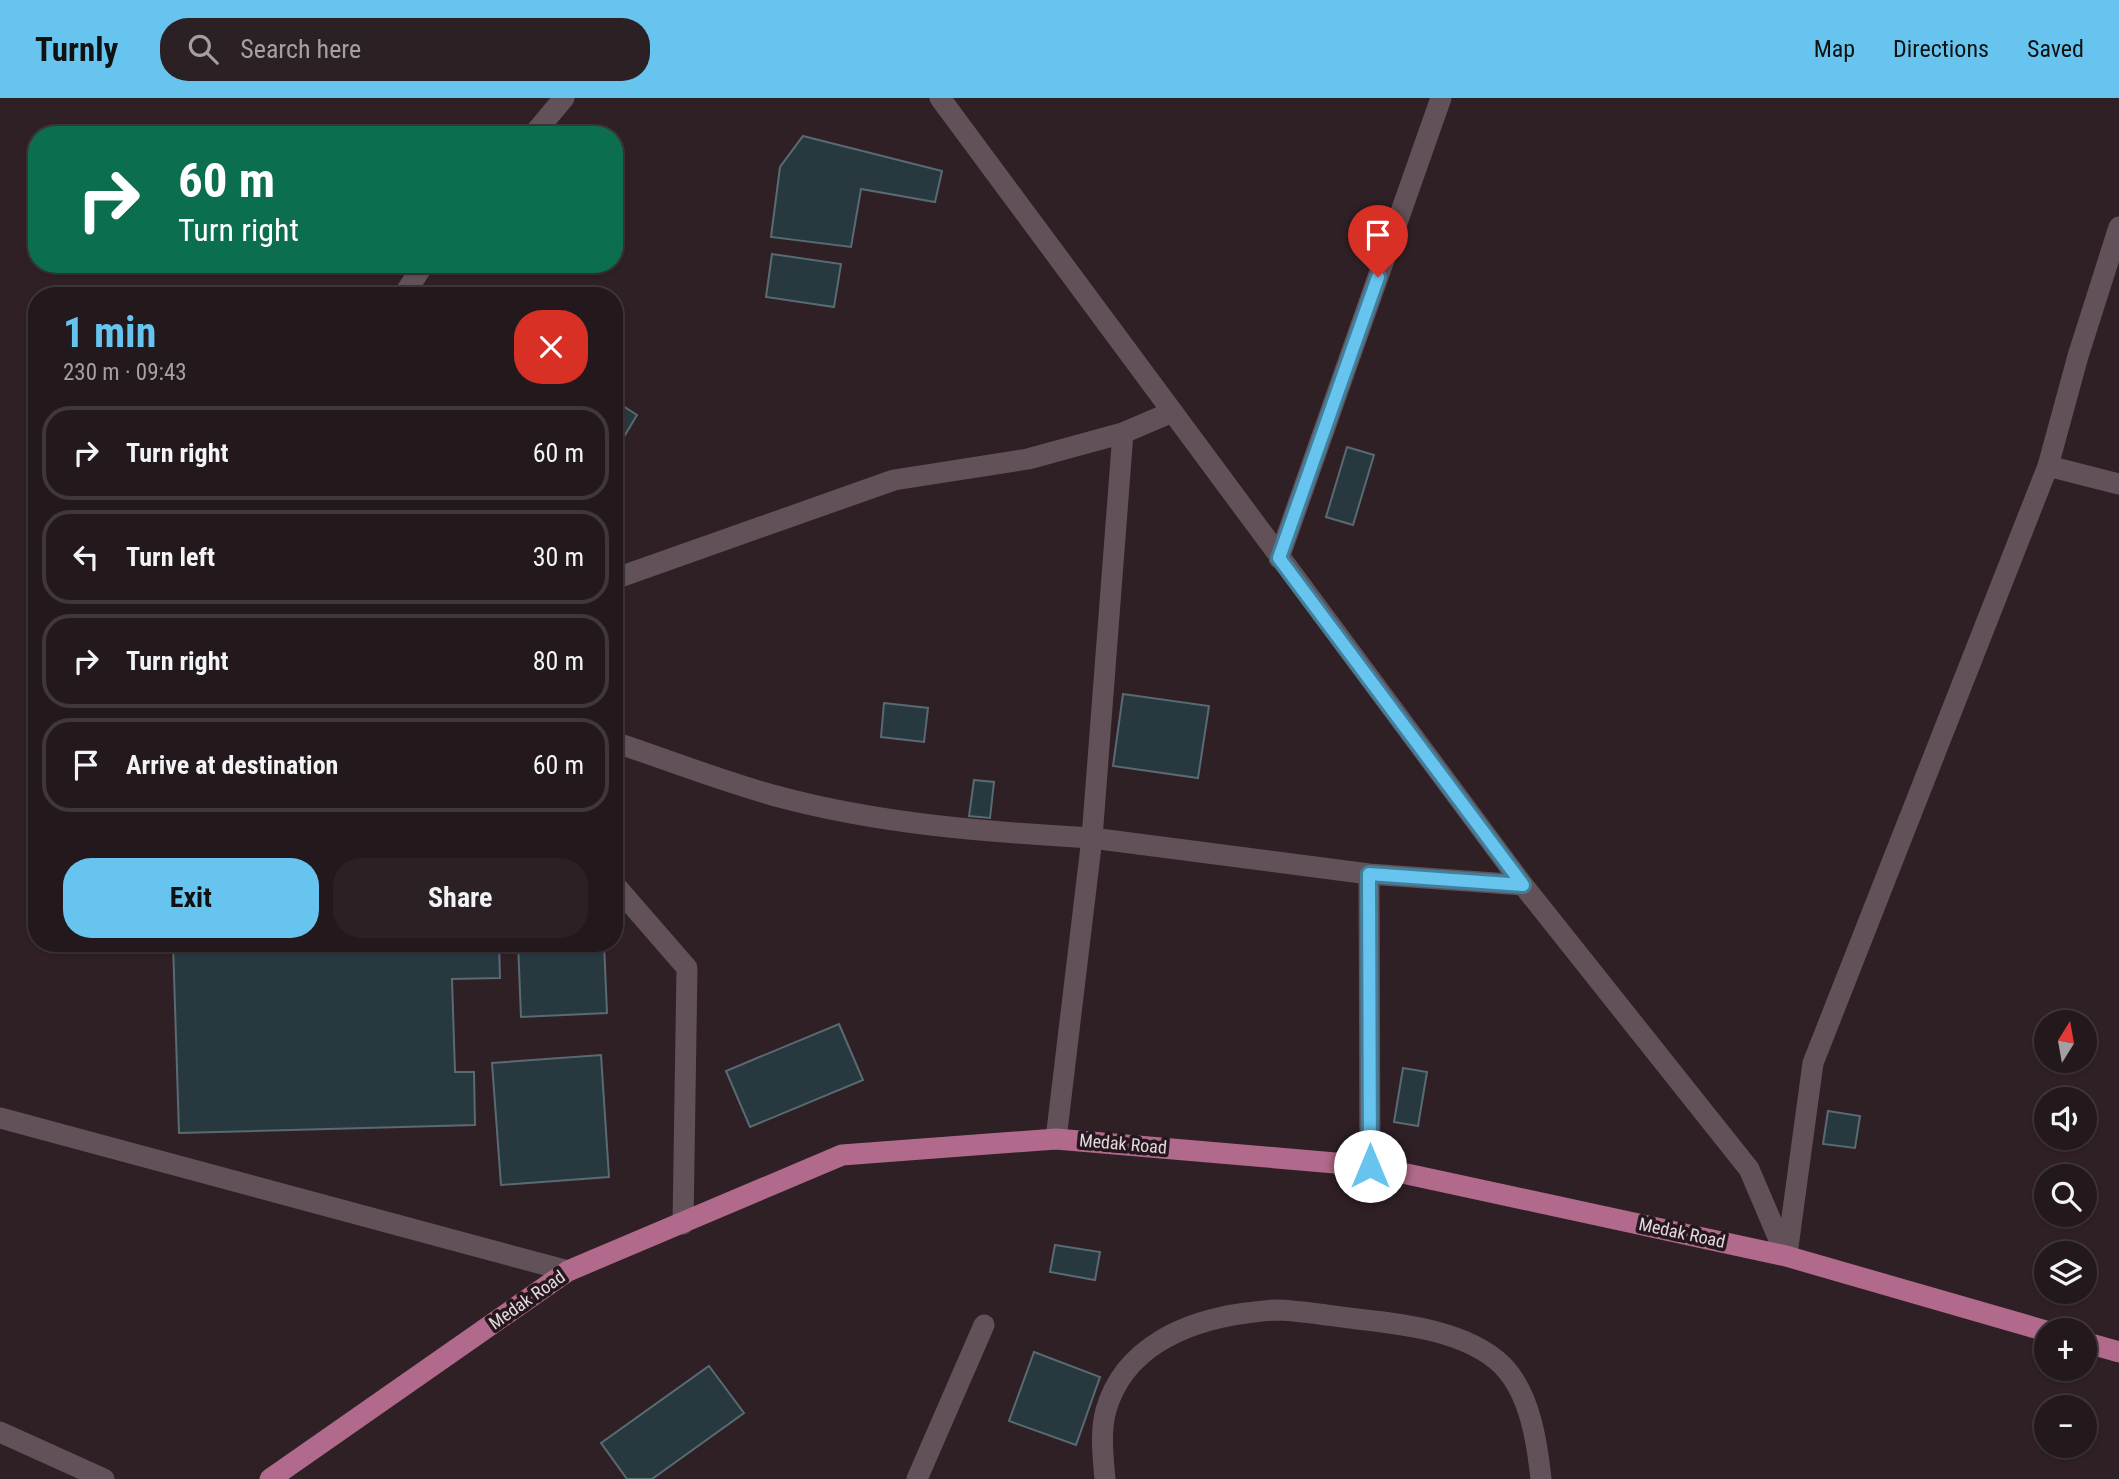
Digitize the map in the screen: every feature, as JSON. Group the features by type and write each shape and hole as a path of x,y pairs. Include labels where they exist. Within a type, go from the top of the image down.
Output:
{"main road":[{"name":"Medak Road","path":"270,1479 568,1271 842,1155 1056,1139 1370,1166 1786,1256 2034,1328"},
{"path":"2097,1346 2119,1352"}],"street":[{"path":"541,126 564,98"},
{"path":"940,98 1523,885 1749,1170 1786,1256"},
{"path":"1279,558 1441,98"},
{"path":"1786,1256 1813,1063 2048,466 2078,356 2119,227"},
{"path":"623,576 894,480 1028,459 1123,433 1172,412"},
{"path":"1056,1139 1092,838 1123,433"},
{"path":"2048,466 2119,484"},
{"path":"623,745 775,796 841,811 991,832 1092,838 1369,874 1523,885"},
{"path":"1369,874 1370,1166"},
{"path":"623,894 687,968 683,1224"},
{"path":"0,1118 568,1271"},
{"path":"1105,1479 1102,1445 1106,1411 1119,1381 1144,1350 1181,1329 1226,1316 1276,1310 1407,1325 1468,1342 1502,1365 1521,1393 1538,1452 1541,1479"},
{"path":"917,1479 984,1325"},
{"path":"0,1432 104,1479"}],"building":[{"path":"803,136 942,171 935,202 861,189 851,247 771,237 780,167"},
{"path":"772,254 841,264 834,307 766,297"},
{"path":"623,406 637,415 625,435 623,434"},
{"path":"1347,447 1374,455 1353,525 1326,517"},
{"path":"1123,694 1209,706 1198,778 1113,766"},
{"path":"884,703 928,708 924,742 881,737"},
{"path":"974,780 994,782 990,818 969,816"},
{"path":"173,952 499,952 500,978 452,979 455,1072 474,1072 475,1125 179,1133"},
{"path":"518,952 604,952 607,1013 521,1017"},
{"path":"839,1024 863,1080 750,1127 726,1071"},
{"path":"601,1055 609,1177 501,1185 492,1063"},
{"path":"1403,1068 1427,1072 1418,1126 1394,1122"},
{"path":"1828,1111 1860,1116 1855,1148 1823,1144"},
{"path":"1055,1245 1100,1252 1095,1280 1050,1272"},
{"path":"1034,1352 1100,1377 1076,1445 1009,1421"},
{"path":"709,1366 744,1413 652,1479 627,1479 601,1443"}],"route":[{"path":"1370,1166 1369,874 1523,885 1279,558 1378,277"}]}
